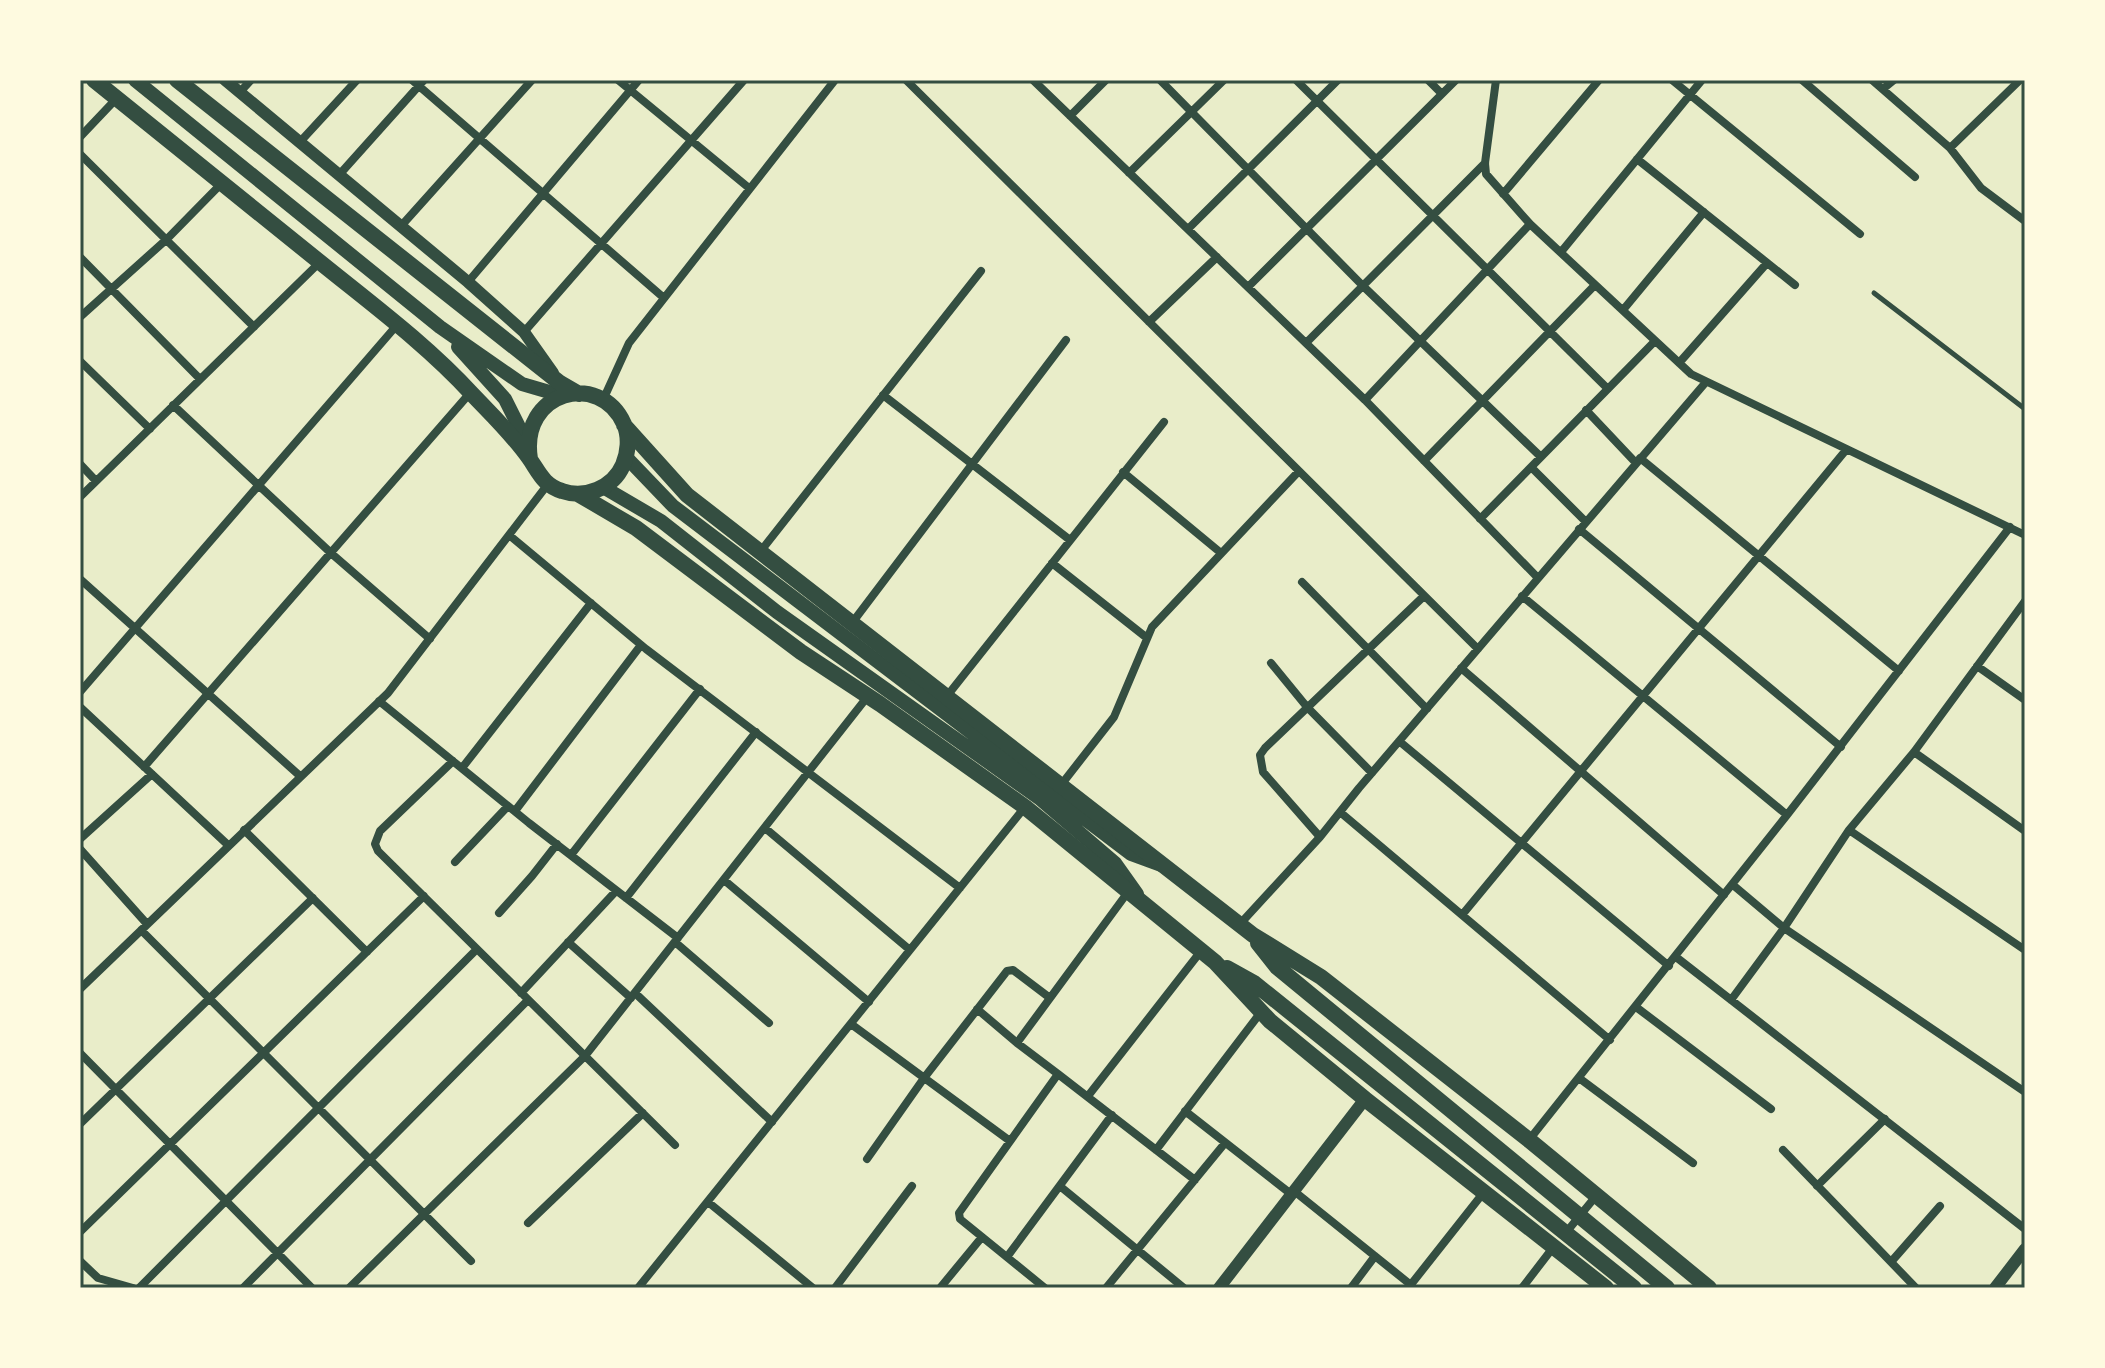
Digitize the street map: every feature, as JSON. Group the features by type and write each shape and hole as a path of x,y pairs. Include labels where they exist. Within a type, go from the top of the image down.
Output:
{"main road":[{"path":"94,80 397,325 471,392 529,451"},
{"path":"135,80 440,327 522,384 603,400 687,495 1246,930 1321,977 1529,1140 1709,1288"},
{"path":"177,80 567,391"},
{"path":"440,327 505,399 537,473 562,492 578,494 603,487 620,472 628,441 624,425"},
{"path":"529,451 530,427 537,414 567,391"},
{"path":"626,457 673,506 829,625 1131,854 1166,867"},
{"path":"603,487 661,521 777,612 1039,798 1115,863 1135,896"},
{"path":"578,494 636,528 801,652 1025,807 1208,956 1262,1012 1365,1099 1606,1288"},
{"path":"1246,930 1277,967 1667,1288"},
{"path":"1208,956 1254,983 1634,1288"}],"street":[{"path":"225,80 402,225 524,332 567,391"},
{"path":"240,92 251,80"},
{"path":"299,143 357,80"},
{"path":"402,225 532,80"},
{"path":"618,80 749,188"},
{"path":"468,282 639,80"},
{"path":"524,332 744,80"},
{"path":"603,400 629,343 835,80"},
{"path":"906,80 1478,649"},
{"path":"1033,80 1365,400 1538,578"},
{"path":"1070,116 1106,80"},
{"path":"1160,80 1363,286 1422,339 1541,457"},
{"path":"1129,173 1224,80"},
{"path":"1296,80 1608,389"},
{"path":"1188,229 1338,80"},
{"path":"1428,80 1442,94"},
{"path":"1248,287 1456,80"},
{"path":"1496,80 1486,174 1530,224 1691,374 2025,535"},
{"path":"1503,194 1599,80"},
{"path":"1672,80 1860,234"},
{"path":"1561,252 1702,80"},
{"path":"1802,80 1915,177"},
{"path":"1872,80 1950,148 1981,188 2025,221"},
{"path":"1883,89 1894,80"},
{"path":"1950,148 2020,80"},
{"path":"339,175 418,82 664,298"},
{"path":"80,137 117,98"},
{"path":"80,154 254,327"},
{"path":"1637,159 1795,285"},
{"path":"1306,343 1485,163"},
{"path":"80,317 167,239 222,183"},
{"path":"1623,310 1704,212"},
{"path":"1365,400 1530,224"},
{"path":"80,257 200,379"},
{"path":"1149,322 1217,257"},
{"path":"80,497 319,262"},
{"path":"1679,363 1767,263"},
{"path":"760,552 981,271"},
{"path":"1424,461 1595,285"},
{"path":"80,692 397,325"},
{"path":"852,623 1066,340"},
{"path":"1480,519 1655,341"},
{"path":"80,361 150,429"},
{"path":"1246,930 1372,773 1706,382"},
{"path":"144,767 471,392"},
{"path":"883,395 1070,540"},
{"path":"173,405 332,554 430,639"},
{"path":"1586,410 1638,460 1899,671"},
{"path":"947,696 1164,422"},
{"path":"1462,915 1846,450"},
{"path":"80,464 96,481"},
{"path":"1531,467 1582,526 1700,630 1841,747"},
{"path":"1061,785 1114,717 1147,638 1161,616 1299,471"},
{"path":"1123,472 1221,553"},
{"path":"80,989 379,701 548,484"},
{"path":"1529,1140 1733,885 2010,527"},
{"path":"509,535 641,645 960,888"},
{"path":"1052,563 1147,638"},
{"path":"80,579 300,776"},
{"path":"1302,582 1427,709"},
{"path":"1320,837 1263,772 1260,755 1424,596"},
{"path":"1522,596 1787,815"},
{"path":"1731,1000 1784,928 1849,830 1914,752 2025,601"},
{"path":"462,768 591,603"},
{"path":"455,862 511,809 641,645"},
{"path":"1271,663 1307,707 1372,773"},
{"path":"1977,666 2025,700"},
{"path":"1461,668 1724,895"},
{"path":"571,855 700,689"},
{"path":"349,1288 585,1056 868,696"},
{"path":"379,701 677,940 769,1023"},
{"path":"80,707 228,845"},
{"path":"626,898 756,732"},
{"path":"1399,741 1669,966"},
{"path":"1914,752 2025,831"},
{"path":"453,761 376,837 378,851 675,1145"},
{"path":"80,839 152,774"},
{"path":"638,1288 1025,807"},
{"path":"1340,812 1610,1040"},
{"path":"765,828 910,950"},
{"path":"244,830 367,952"},
{"path":"1849,830 2025,950"},
{"path":"499,913 557,844"},
{"path":"80,849 210,1000 471,1261"},
{"path":"724,880 869,1002"},
{"path":"1733,885 1784,928 2025,1092"},
{"path":"243,1288 370,1160 525,996 568,942 616,891"},
{"path":"80,1232 424,896"},
{"path":"1017,1043 1050,998 1135,896"},
{"path":"80,1124 313,898"},
{"path":"568,942 633,995 772,1122"},
{"path":"80,1261 98,1278 136,1288 477,949"},
{"path":"1088,1096 1208,956"},
{"path":"1676,957 2025,1229"},
{"path":"867,1159 924,1078 1007,971 1013,970 1050,998"},
{"path":"1636,1007 1771,1109"},
{"path":"977,1009 1195,1180"},
{"path":"1156,1150 1262,1012"},
{"path":"851,1024 1010,1141"},
{"path":"80,1053 312,1288"},
{"path":"1045,1288 960,1219 959,1213 1058,1074"},
{"path":"1579,1078 1693,1163"},
{"path":"1219,1288 1365,1099"},
{"path":"1185,1111 1375,1256 1410,1287 1484,1192"},
{"path":"528,1223 643,1113"},
{"path":"1007,1257 1112,1115"},
{"path":"1817,1186 1885,1119"},
{"path":"1106,1288 1225,1143"},
{"path":"1783,1150 1916,1288"},
{"path":"835,1288 912,1186"},
{"path":"1061,1187 1184,1288"},
{"path":"1522,1288 1597,1196"},
{"path":"708,1202 813,1288"},
{"path":"1891,1262 1940,1206"},
{"path":"940,1288 982,1237"},
{"path":"1995,1288 2025,1249"},
{"path":"1351,1288 1375,1256"}],"lane":[{"path":"1874,293 2025,409"}]}
